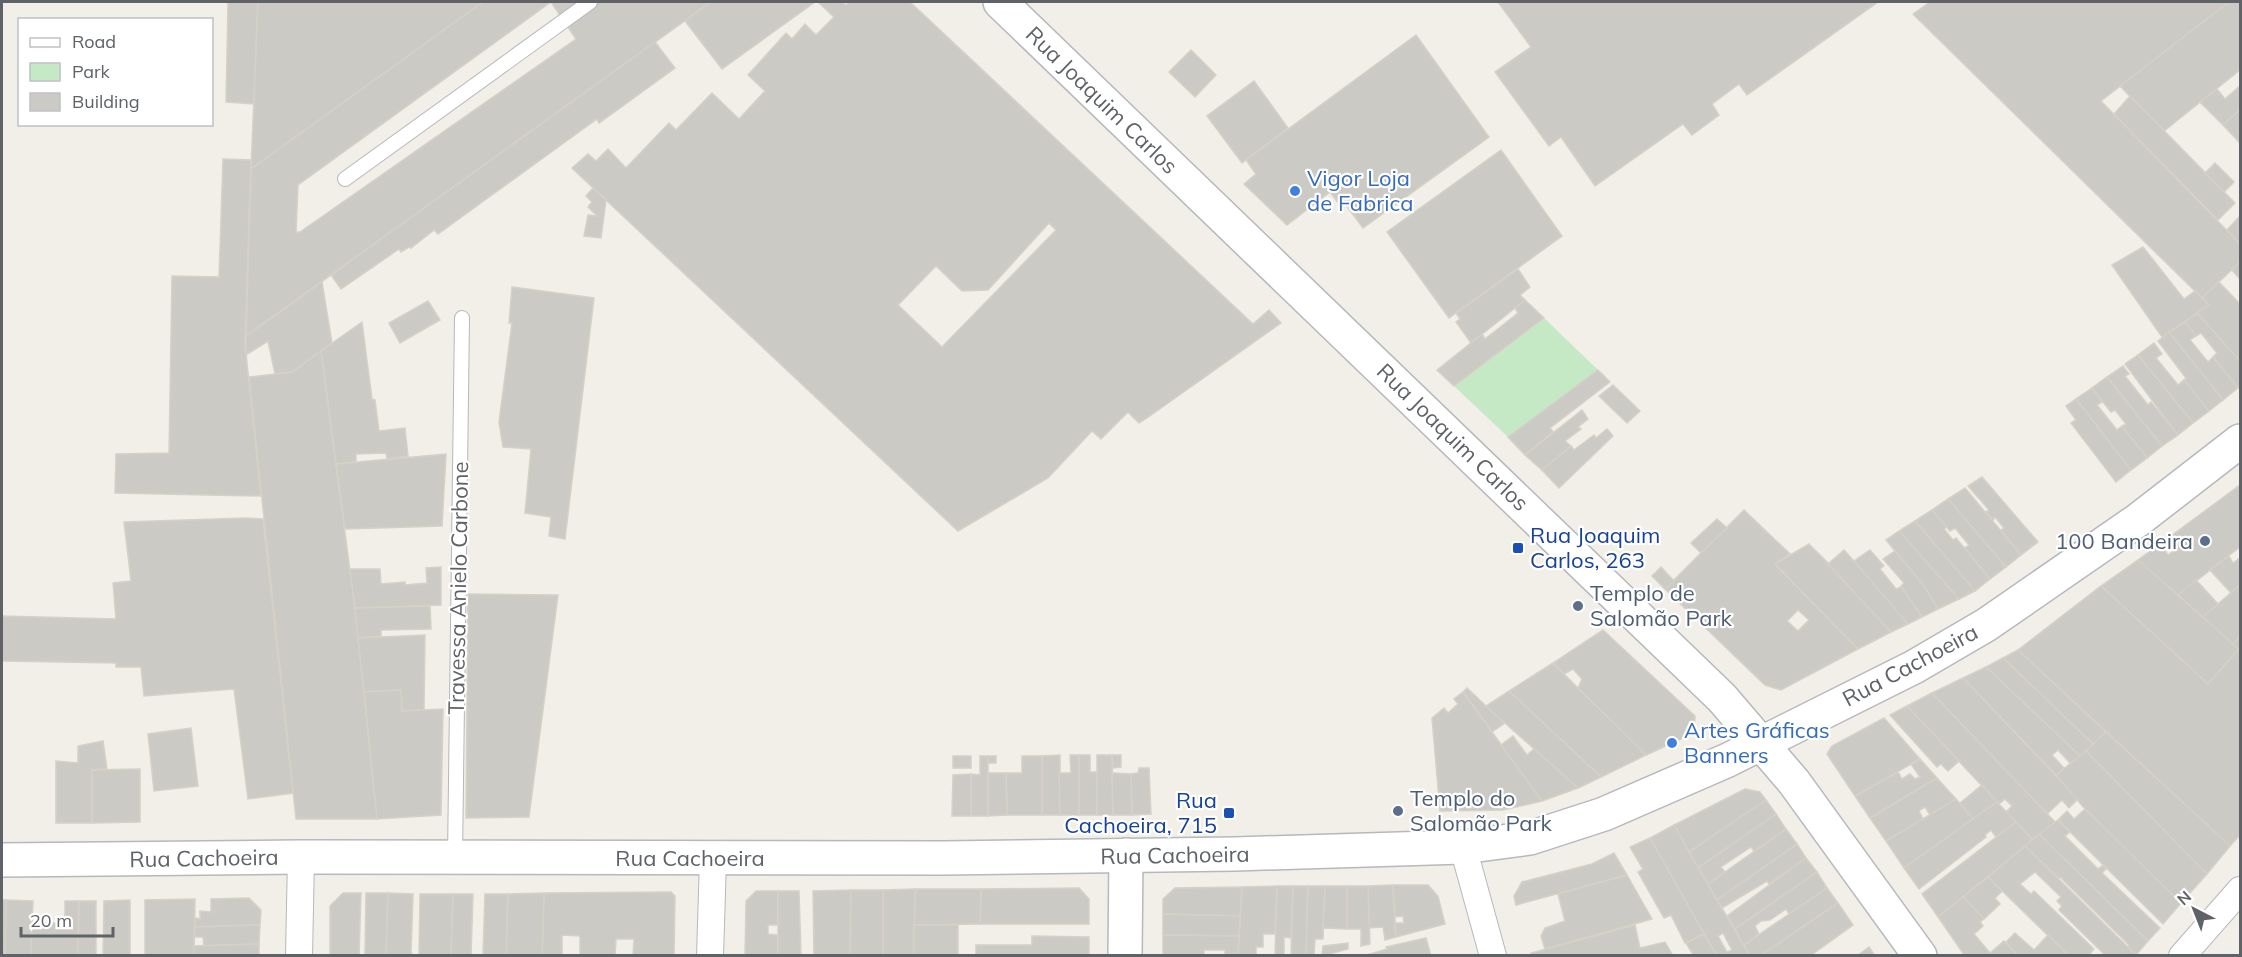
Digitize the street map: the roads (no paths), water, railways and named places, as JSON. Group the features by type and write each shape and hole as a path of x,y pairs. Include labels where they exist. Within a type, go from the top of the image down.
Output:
{"street":[{"name":"Rua Joaquim Carlos","path":"1000,2 1722,698 1794,782 1920,956"},
{"name":"Rua Cachoeira","path":"2,860 302,857 713,859 1126,855 1463,847 1530,838 1604,814 1728,760 1914,667 1986,625 2138,520 2235,449"},
{"path":"1463,847 1493,956"},
{"path":"1125,956 1126,855"},
{"path":"299,956 302,857"},
{"path":"710,956 713,859"},
{"path":"2182,956 2241,890"}],"lane":[{"path":"345,179 590,2"},
{"name":"Travessa Anielo Carbone","path":"455,858 462,318"}],"place":[{"name":"Vigor Loja de Fabrica","path":"1295,191"},
{"name":"100 Bandeira","path":"2205,541"},
{"name":"Rua Joaquim Carlos, 263","path":"1518,548"},
{"name":"Templo de Salomão Park","path":"1578,606"},
{"name":"Artes Gráficas Banners","path":"1672,743"},
{"name":"Templo do Salomão Park","path":"1398,811"},
{"name":"Rua Cachoeira, 715","path":"1229,813"}]}
